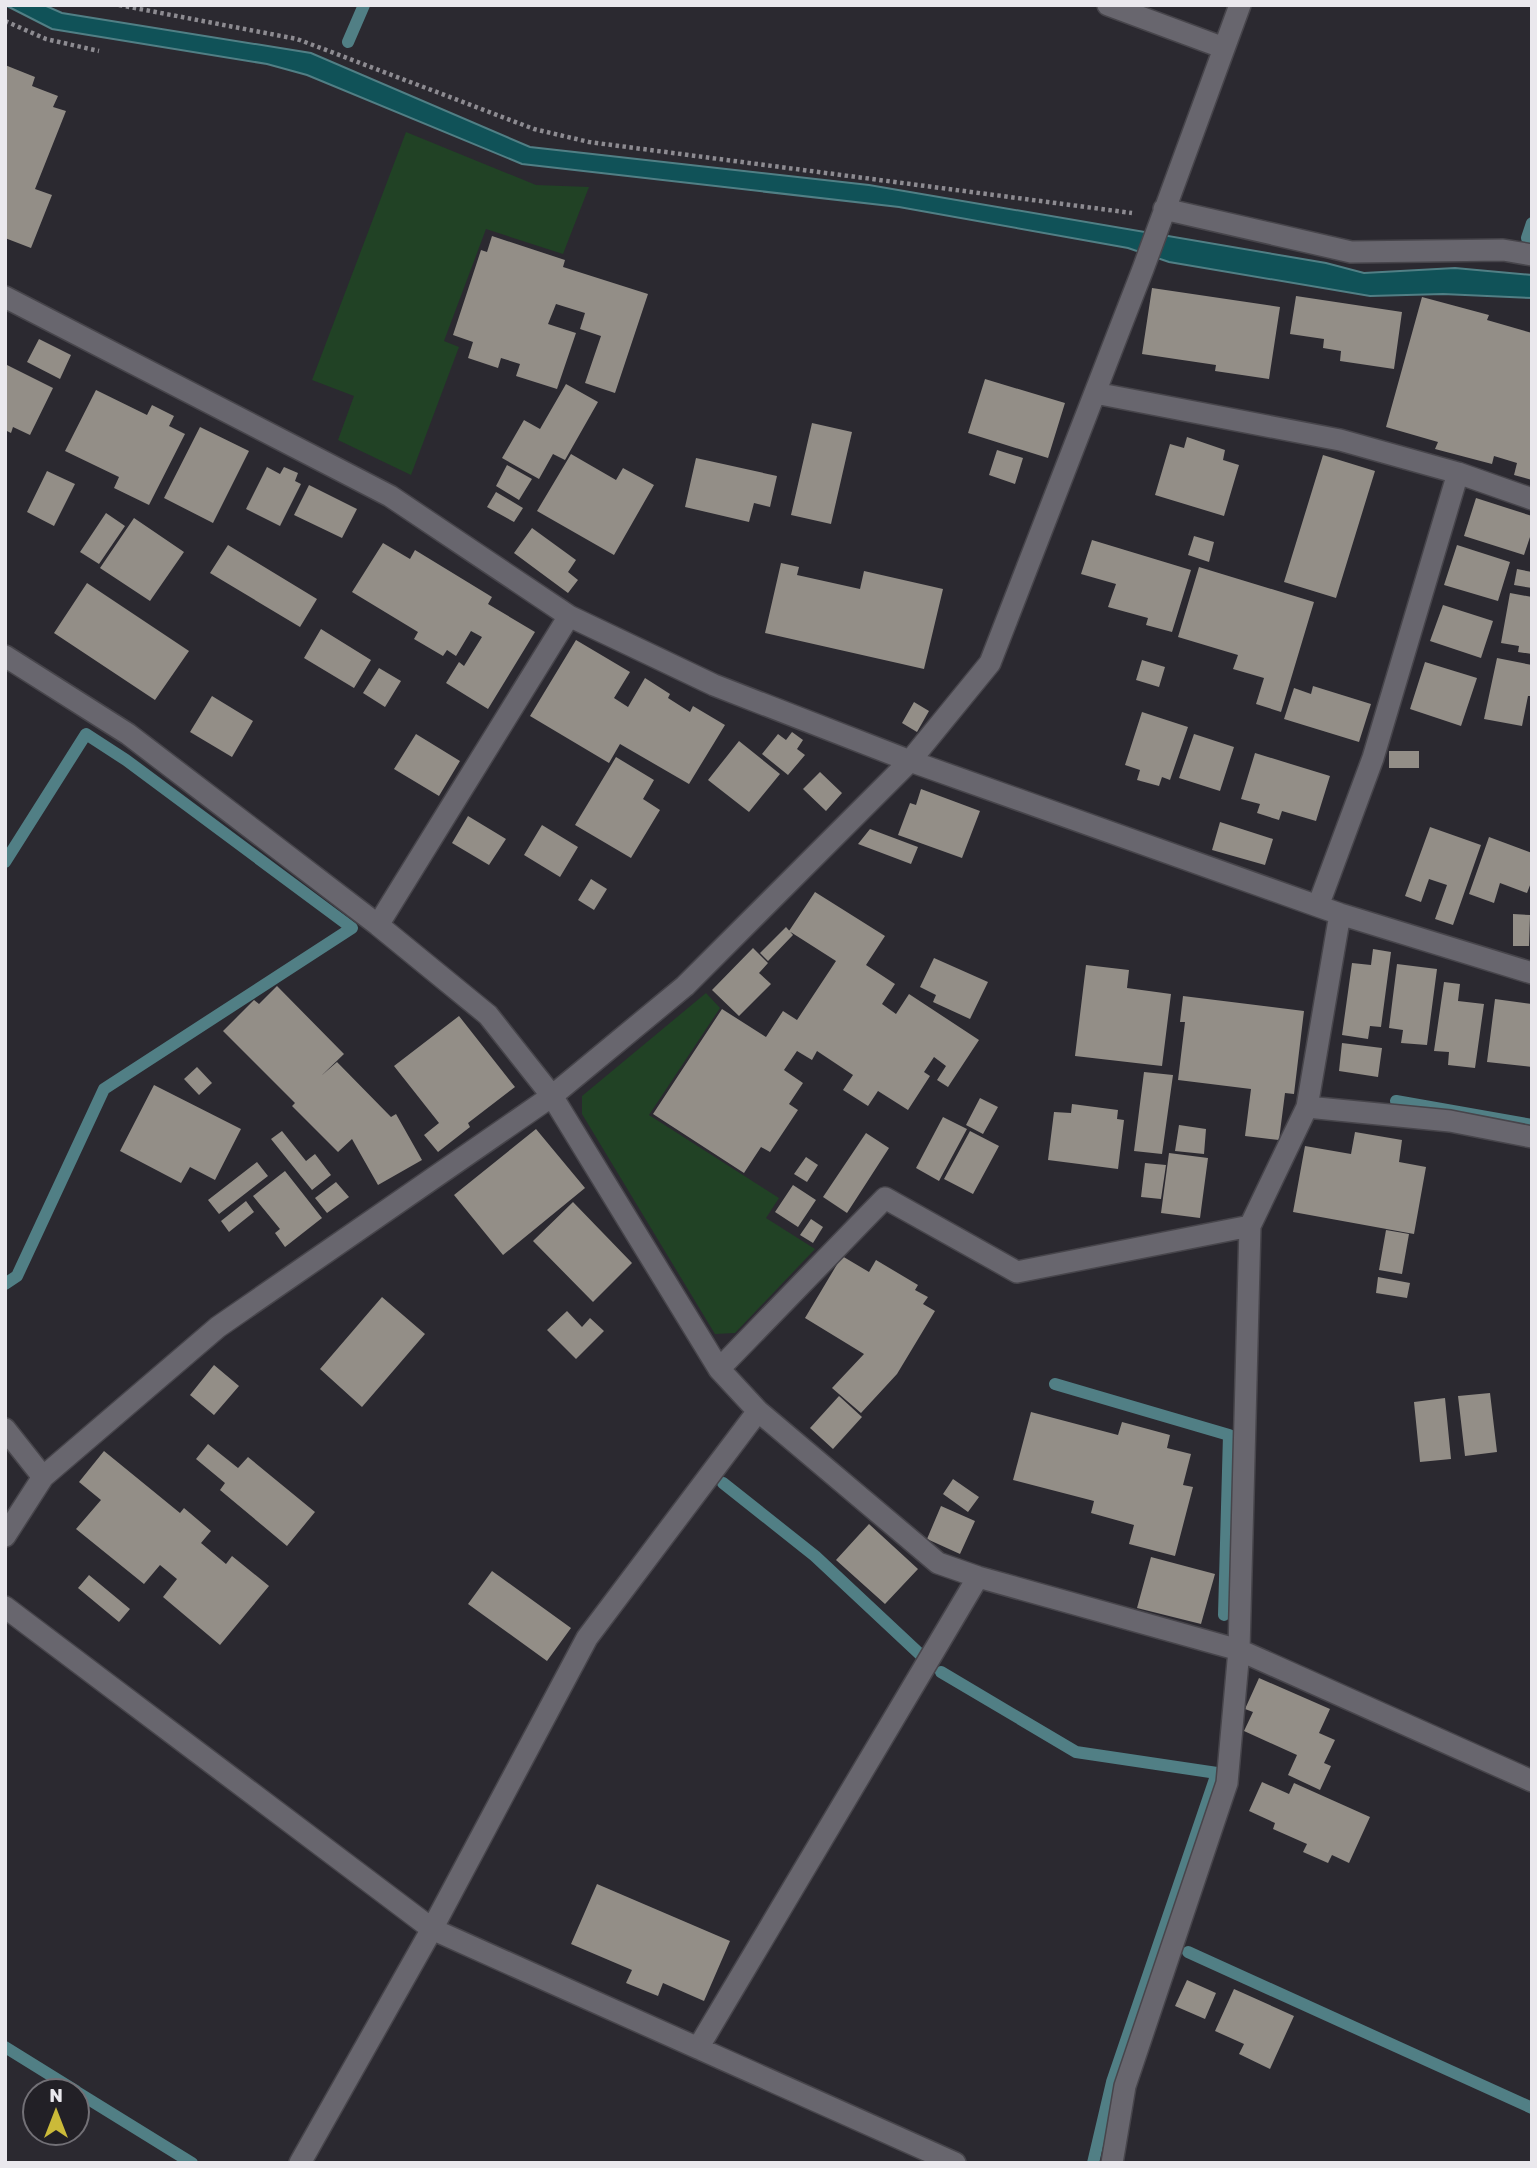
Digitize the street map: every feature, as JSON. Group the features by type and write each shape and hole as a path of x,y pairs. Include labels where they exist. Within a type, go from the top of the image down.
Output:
{"street":[{"path":"1108,5 1224,48"},
{"path":"5,1536 43,1477 218,1327 552,1096 685,986 910,761 990,663 1143,269 1240,5"},
{"path":"1160,218 1351,252 1503,250 1532,255"},
{"path":"5,297 390,496 569,616 714,685 910,761 1340,914 1532,974"},
{"path":"1095,393 1339,439 1458,473 1532,499"},
{"path":"1318,906 1373,758 1458,473"},
{"path":"378,925 569,616"},
{"path":"5,656 128,734 378,925 488,1015 552,1096 719,1369 758,1411 938,1563 978,1577 1239,1650 1532,1781"},
{"path":"1112,2163 1125,2086 1227,1783 1239,1650 1250,1226 1307,1107 1340,914"},
{"path":"1307,1107 1450,1121 1532,1137"},
{"path":"719,1369 885,1198 1017,1272 1250,1226"},
{"path":"300,2163 432,1929 587,1638 758,1411"},
{"path":"5,1429 43,1477"},
{"path":"698,2048 978,1577"},
{"path":"5,1607 432,1929 956,2163"}],"path":[{"path":"119,5 297,39 534,129 589,142 1160,218"},
{"path":"5,21 46,39 99,51"}],"green space":[{"path":"406,132 536,185 589,187 563,254 486,229 444,341 459,347 411,475 338,440 354,396 312,380"},
{"path":"706,993 720,1008 649,1115 779,1198 766,1218 815,1249 735,1333 715,1334 582,1114 582,1096"}],"water":[{"path":"5,5 44,5 62,13 311,53 530,147 869,185 1326,263 1364,273 1455,268 1532,275 1532,298 1443,294 1370,296 1169,262 1128,248 899,207 522,164 307,75 267,64 52,29"}],"building":[{"path":"5,65 35,77 32,86 58,96 53,107 66,111 35,189 52,195 31,248 5,238"},
{"path":"492,236 565,260 563,267 648,294 615,393 585,383 601,336 580,329 585,313 556,304 548,324 576,333 557,389 516,376 520,364 501,358 498,368 468,358 473,342 453,335 481,250 487,252"},
{"path":"1152,288 1280,307 1269,379 1215,371 1216,365 1142,354"},
{"path":"1296,296 1402,312 1394,369 1340,361 1341,351 1323,348 1324,339 1290,334"},
{"path":"1422,297 1489,315 1487,320 1532,333 1532,480 1514,475 1517,463 1494,456 1492,464 1435,449 1438,442 1386,427"},
{"path":"39,339 71,355 60,379 27,362"},
{"path":"5,364 53,388 30,435 13,427 11,433 5,430"},
{"path":"985,379 1065,403 1048,458 968,433"},
{"path":"566,384 598,402 565,460 553,454 539,479 502,458 524,420 540,429"},
{"path":"96,390 147,415 152,405 174,416 169,426 185,434 149,505 114,488 119,477 65,451"},
{"path":"812,423 852,432 831,524 791,515"},
{"path":"200,427 249,451 213,523 164,498"},
{"path":"1187,437 1225,450 1223,460 1239,465 1224,516 1155,495 1170,444 1184,448"},
{"path":"997,450 1023,458 1015,484 989,475"},
{"path":"571,454 616,480 623,468 654,485 614,555 537,511"},
{"path":"1323,455 1375,471 1336,598 1284,582"},
{"path":"696,458 777,476 770,507 754,503 749,522 685,507"},
{"path":"507,465 532,479 519,500 496,486"},
{"path":"267,467 280,474 284,467 298,473 295,481 301,484 280,526 246,509"},
{"path":"47,471 75,484 54,526 27,512"},
{"path":"309,485 357,509 342,538 294,515"},
{"path":"496,492 523,508 514,522 487,507"},
{"path":"1476,498 1532,516 1532,531 1524,555 1464,536"},
{"path":"106,513 125,526 99,564 80,552"},
{"path":"134,518 184,552 150,601 100,568"},
{"path":"532,528 576,560 568,572 578,580 568,593 514,553"},
{"path":"1194,536 1214,542 1209,562 1188,555"},
{"path":"1092,540 1191,570 1172,632 1146,625 1148,618 1108,607 1116,584 1081,574"},
{"path":"383,543 410,559 415,550 492,597 488,604 535,632 488,709 446,683 459,662 464,666 482,637 471,631 456,656 447,650 443,656 414,639 418,632 352,592"},
{"path":"228,545 317,599 300,627 210,573"},
{"path":"1457,545 1510,562 1498,601 1444,585"},
{"path":"781,563 799,567 797,575 860,589 864,571 943,589 924,669 765,633"},
{"path":"1199,567 1314,602 1281,712 1256,704 1264,678 1233,669 1238,655 1178,637"},
{"path":"1517,569 1532,572 1532,588 1514,585"},
{"path":"87,583 189,651 155,700 54,633"},
{"path":"1510,593 1532,597 1532,654 1518,652 1519,646 1501,643"},
{"path":"1443,605 1493,621 1481,658 1430,641"},
{"path":"321,629 371,660 354,688 304,658"},
{"path":"576,640 630,672 614,698 628,707 645,678 670,694 668,698 690,712 693,706 725,725 689,784 620,744 609,763 530,716"},
{"path":"1497,658 1532,665 1532,696 1528,696 1522,726 1484,719"},
{"path":"1142,660 1165,667 1159,687 1136,680"},
{"path":"1425,662 1477,678 1461,726 1410,709"},
{"path":"379,668 401,681 385,707 363,693"},
{"path":"1313,686 1371,704 1359,742 1284,719 1294,688 1311,694"},
{"path":"212,696 253,721 232,757 190,732"},
{"path":"914,702 929,711 917,732 902,723"},
{"path":"1142,712 1188,727 1170,780 1162,777 1159,786 1137,780 1140,770 1125,765"},
{"path":"792,732 803,740 797,749 805,755 788,775 762,754 778,734 786,740"},
{"path":"416,734 460,761 439,796 394,769"},
{"path":"1194,734 1234,747 1220,791 1179,778"},
{"path":"739,741 780,774 749,812 708,780"},
{"path":"1389,751 1419,751 1419,768 1389,768"},
{"path":"1255,753 1330,776 1316,821 1282,811 1279,820 1257,813 1260,804 1241,799"},
{"path":"616,757 654,780 643,799 660,810 631,858 575,825"},
{"path":"820,772 842,793 826,811 803,789"},
{"path":"921,789 980,811 962,858 898,835 910,803 916,805"},
{"path":"468,816 506,839 489,865 452,843"},
{"path":"1220,822 1273,839 1265,865 1212,850"},
{"path":"542,825 578,847 560,877 524,855"},
{"path":"1430,827 1481,845 1453,925 1435,919 1447,885 1429,879 1421,902 1405,896"},
{"path":"870,829 918,847 911,864 858,844"},
{"path":"1489,837 1532,853 1532,880 1527,893 1500,883 1494,903 1469,894"},
{"path":"591,879 607,889 594,910 578,900"},
{"path":"815,892 885,936 866,965 895,984 882,1004 896,1014 909,994 979,1040 948,1087 937,1080 946,1066 934,1057 924,1072 930,1076 908,1110 878,1091 868,1106 843,1090 853,1075 817,1051 812,1060 797,1051 784,1070 803,1083 789,1104 798,1110 770,1152 761,1147 744,1173 653,1114 722,1009 766,1037 783,1011 797,1020 836,961 789,931"},
{"path":"1513,914 1530,915 1529,946 1513,946"},
{"path":"786,927 793,935 768,961 760,953"},
{"path":"753,948 768,963 759,973 771,984 739,1016 712,990"},
{"path":"1373,949 1391,952 1381,1027 1370,1026 1368,1039 1342,1035 1352,963 1371,965"},
{"path":"934,958 988,982 970,1019 933,1002 936,995 920,987"},
{"path":"1397,964 1437,969 1427,1045 1401,1043 1403,1030 1389,1028"},
{"path":"1086,965 1129,970 1127,988 1171,994 1162,1066 1075,1056"},
{"path":"1444,982 1460,984 1458,1001 1484,1004 1475,1068 1448,1065 1449,1052 1434,1051"},
{"path":"277,986 344,1054 321,1076 337,1062 391,1117 396,1114 422,1160 378,1185 352,1139 338,1152 292,1106 295,1103 223,1031 254,1000 259,1004"},
{"path":"1183,996 1304,1011 1294,1094 1285,1093 1279,1140 1245,1136 1251,1089 1178,1080 1185,1022 1180,1022"},
{"path":"1495,999 1532,1004 1532,1067 1487,1062"},
{"path":"459,1016 515,1087 468,1123 470,1127 438,1152 424,1135 439,1123 394,1066"},
{"path":"1342,1043 1382,1048 1378,1077 1339,1071"},
{"path":"197,1067 212,1083 199,1095 184,1079"},
{"path":"1144,1072 1173,1075 1162,1154 1134,1151"},
{"path":"154,1085 241,1129 215,1180 190,1167 181,1183 120,1151"},
{"path":"980,1098 998,1107 983,1134 966,1125"},
{"path":"1072,1104 1118,1110 1117,1119 1124,1120 1118,1169 1048,1160 1054,1112 1071,1113"},
{"path":"943,1117 967,1129 939,1181 916,1168"},
{"path":"1179,1125 1206,1129 1204,1154 1175,1151"},
{"path":"536,1129 585,1188 503,1255 454,1195"},
{"path":"282,1131 306,1161 315,1154 331,1175 312,1190 271,1139"},
{"path":"970,1131 999,1146 973,1194 944,1179"},
{"path":"1355,1132 1402,1140 1399,1162 1426,1167 1414,1234 1293,1212 1305,1146 1351,1154"},
{"path":"866,1133 889,1148 847,1213 823,1197"},
{"path":"1169,1153 1208,1158 1200,1218 1161,1213"},
{"path":"806,1157 818,1165 807,1182 794,1174"},
{"path":"257,1162 268,1176 219,1214 208,1200"},
{"path":"1145,1163 1166,1165 1161,1199 1141,1197"},
{"path":"285,1171 322,1218 285,1247 275,1233 280,1229 253,1196"},
{"path":"336,1182 349,1197 327,1213 315,1198"},
{"path":"793,1185 816,1200 798,1227 775,1212"},
{"path":"246,1201 254,1212 229,1232 221,1221"},
{"path":"573,1202 632,1263 593,1302 533,1241"},
{"path":"811,1219 823,1227 813,1243 800,1235"},
{"path":"1386,1230 1409,1234 1402,1274 1379,1270"},
{"path":"842,1256 869,1272 876,1260 918,1285 915,1290 928,1297 923,1304 935,1311 897,1374 861,1413 832,1388 864,1354 805,1318"},
{"path":"1378,1277 1410,1283 1407,1298 1376,1293"},
{"path":"382,1297 425,1334 362,1407 320,1369"},
{"path":"567,1311 582,1327 590,1318 604,1331 576,1359 547,1330"},
{"path":"214,1365 239,1386 214,1415 190,1395"},
{"path":"1490,1393 1497,1452 1465,1456 1458,1396"},
{"path":"839,1396 862,1417 833,1449 810,1428"},
{"path":"1445,1398 1451,1459 1420,1462 1414,1402"},
{"path":"1031,1412 1118,1435 1122,1422 1170,1435 1167,1448 1191,1454 1183,1485 1193,1487 1175,1556 1129,1544 1134,1525 1091,1513 1094,1501 1013,1480"},
{"path":"208,1444 238,1468 248,1457 315,1512 287,1546 220,1490 225,1483 196,1459"},
{"path":"104,1451 180,1513 184,1508 211,1531 201,1543 226,1564 232,1556 269,1586 220,1645 163,1597 177,1579 160,1565 144,1584 76,1529 101,1500 79,1482"},
{"path":"953,1479 979,1497 968,1512 943,1494"},
{"path":"941,1506 975,1521 960,1554 927,1539"},
{"path":"869,1524 918,1569 885,1604 836,1560"},
{"path":"1151,1557 1215,1574 1201,1624 1137,1608"},
{"path":"492,1571 571,1628 547,1661 468,1604"},
{"path":"89,1575 130,1609 119,1622 78,1588"},
{"path":"1259,1678 1330,1709 1319,1733 1335,1740 1324,1763 1331,1766 1320,1790 1288,1775 1297,1755 1244,1731 1253,1712 1245,1709"},
{"path":"1262,1782 1289,1794 1294,1783 1370,1817 1349,1863 1332,1855 1328,1863 1303,1852 1307,1844 1273,1829 1275,1823 1249,1811"},
{"path":"597,1884 730,1941 704,2001 663,1983 658,1996 626,1983 632,1970 571,1944"},
{"path":"1187,1980 1216,1993 1205,2019 1175,2006"},
{"path":"1234,1989 1294,2016 1270,2069 1239,2054 1244,2044 1215,2031"}],"waterway":[{"path":"348,42 364,5"},
{"path":"1527,238 1532,223"},
{"path":"5,862 86,734 126,760 352,928 104,1089 17,1276 5,1284"},
{"path":"1396,1101 1532,1125"},
{"path":"1055,1384 1229,1435 1224,1615"},
{"path":"723,1483 815,1556 924,1658"},
{"path":"941,1672 1076,1752 1217,1773 1112,2082 1093,2163"},
{"path":"1188,1952 1532,2108"},
{"path":"5,2047 53,2077"},
{"path":"91,2101 192,2163"}]}
